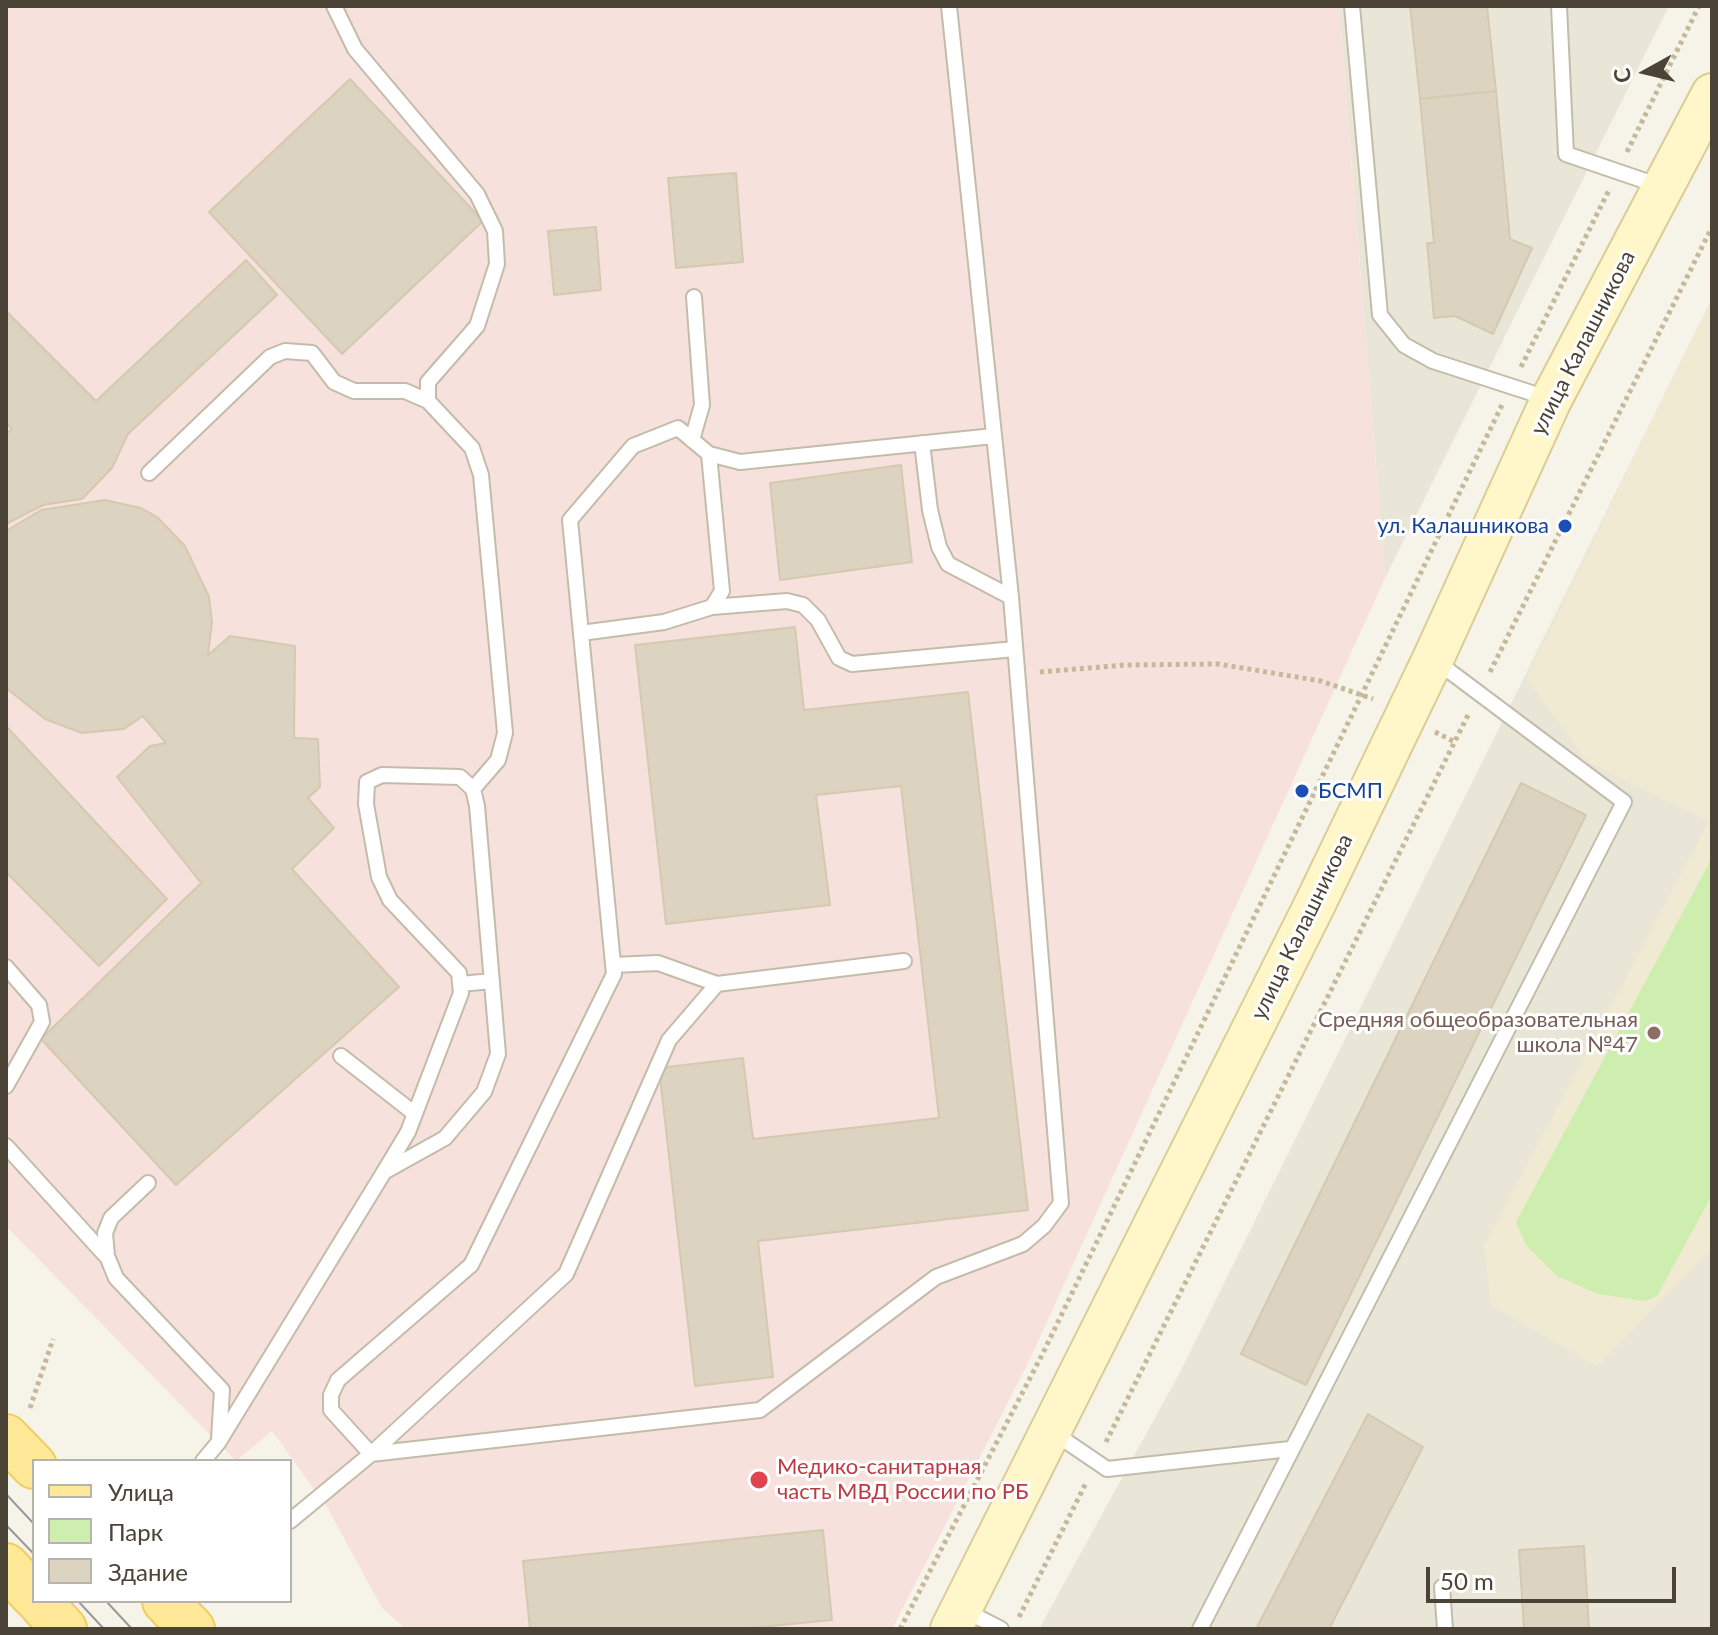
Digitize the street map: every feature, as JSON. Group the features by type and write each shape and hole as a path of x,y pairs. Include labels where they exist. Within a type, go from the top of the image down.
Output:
{"main road":[{"name":"улица Калашникова","path":"956,1618 1433,659 1551,400 1712,94"},
{"path":"6,1566 32,1594"},
{"path":"41,1603 64,1629"}],"lane":[{"path":"334,6 355,49 477,194 495,231 497,264 477,326 428,382 428,401"},
{"path":"371,1454 760,1410 936,1277 1023,1244 1044,1226 1061,1203 1011,597 949,6"},
{"path":"1352,6 1380,315 1404,345 1433,361 1551,400"},
{"path":"1559,6 1566,154 1665,187"},
{"path":"692,440 702,405 694,297"},
{"path":"149,473 270,357 285,351 312,353 334,382 354,391 405,391 428,401 472,448 481,475 505,733 498,760 473,789"},
{"path":"371,1454 331,1410 331,1395 338,1380 471,1265 614,974 570,520 633,446 678,428 709,454 740,462 994,436"},
{"path":"922,443 930,510 939,547 948,564 1011,597"},
{"path":"709,454 722,591 712,607"},
{"path":"581,633 664,622 712,607 787,601 803,605 818,620 839,658 852,664 1015,649"},
{"path":"1200,1629 1624,802 1433,659"},
{"path":"205,1459 218,1443 384,1172 415,1114 461,993 459,973 390,900 379,877 367,782 382,775 460,777 473,789 477,806 498,1054 484,1092 445,1138 384,1172"},
{"path":"613,965 658,963 717,984 904,961"},
{"path":"6,967 39,1005 42,1022 6,1086"},
{"path":"460,984 492,981"},
{"path":"292,1519 371,1454 566,1274 669,1040 717,984"},
{"path":"341,1056 415,1114"},
{"path":"6,1146 107,1256"},
{"path":"148,1183 111,1218 105,1233 107,1256 116,1278 222,1390 218,1443"},
{"path":"1051,1431 1107,1469 1290,1449"},
{"path":"1442,1587 1445,1629"},
{"path":"956,1618 1001,1629"}],"path":[{"path":"900,1629 1043,1353 1699,6"},
{"path":"1013,1629 1712,227"},
{"path":"1017,674 1125,665 1218,664 1321,681 1362,693"},
{"path":"19,1450 53,1339"}],"shaded area":[{"path":"6,6 1339,6 1385,578 1030,1359 892,1629 406,1629 382,1608 327,1507 272,1431 238,1459 234,1459 6,1226"},
{"path":"1339,6 1669,6 1385,578"},
{"path":"1712,298 1712,1629 1039,1629 1179,1374"},
{"name":"Средняя общеобразовательная школа №47","path":"1712,298 1712,1249 1597,1366 1491,1305 1484,1246 1709,821 1587,761 1526,678"}],"green space":[{"path":"1712,858 1712,1195 1657,1296 1645,1301 1598,1294 1557,1276 1526,1245 1516,1222"}],"building":[{"path":"1410,6 1487,6 1496,91 1420,99"},
{"path":"350,79 483,221 342,354 209,212"},
{"path":"1496,91 1510,239 1532,248 1493,334 1455,316 1434,318 1427,243 1434,243 1420,99"},
{"path":"736,173 743,262 676,268 668,178"},
{"path":"596,227 601,290 554,295 548,231"},
{"path":"246,260 277,295 128,434 112,468 82,499 43,505 6,524 6,434 12,429 6,423 6,311 96,401"},
{"path":"901,465 912,562 780,580 770,483"},
{"path":"105,500 141,508 157,517 185,546 209,597 212,622 208,655 230,636 295,646 294,738 318,739 320,787 308,798 334,828 292,869 399,987 176,1185 41,1039 201,883 117,777 150,746 166,743 143,716 124,729 82,733 45,719 6,688 6,531 41,510"},
{"path":"795,627 804,710 968,692 1028,1210 758,1241 773,1377 695,1386 659,1068 743,1058 753,1139 939,1118 901,786 816,795 830,905 666,924 635,645"},
{"path":"6,726 167,899 99,966 6,872"},
{"path":"1521,783 1586,815 1306,1385 1241,1354"},
{"path":"1368,1414 1423,1447 1329,1629 1256,1629"},
{"path":"823,1530 832,1620 740,1629 530,1629 523,1561"},
{"path":"1584,1546 1589,1629 1524,1629 1519,1550"}],"tram line":[{"path":"6,1494 32,1522"},
{"path":"6,1525 32,1552"},
{"path":"80,1603 104,1629"},
{"path":"108,1603 132,1629"}],"place":[{"name":"ул. Калашникова","path":"1565,526"},
{"name":"БСМП","path":"1302,791"},
{"name":"Средняя общеобразовательная школа №47","path":"1654,1033"},
{"name":"Медико-санитарная часть МВД России по РБ","path":"759,1480"}]}
